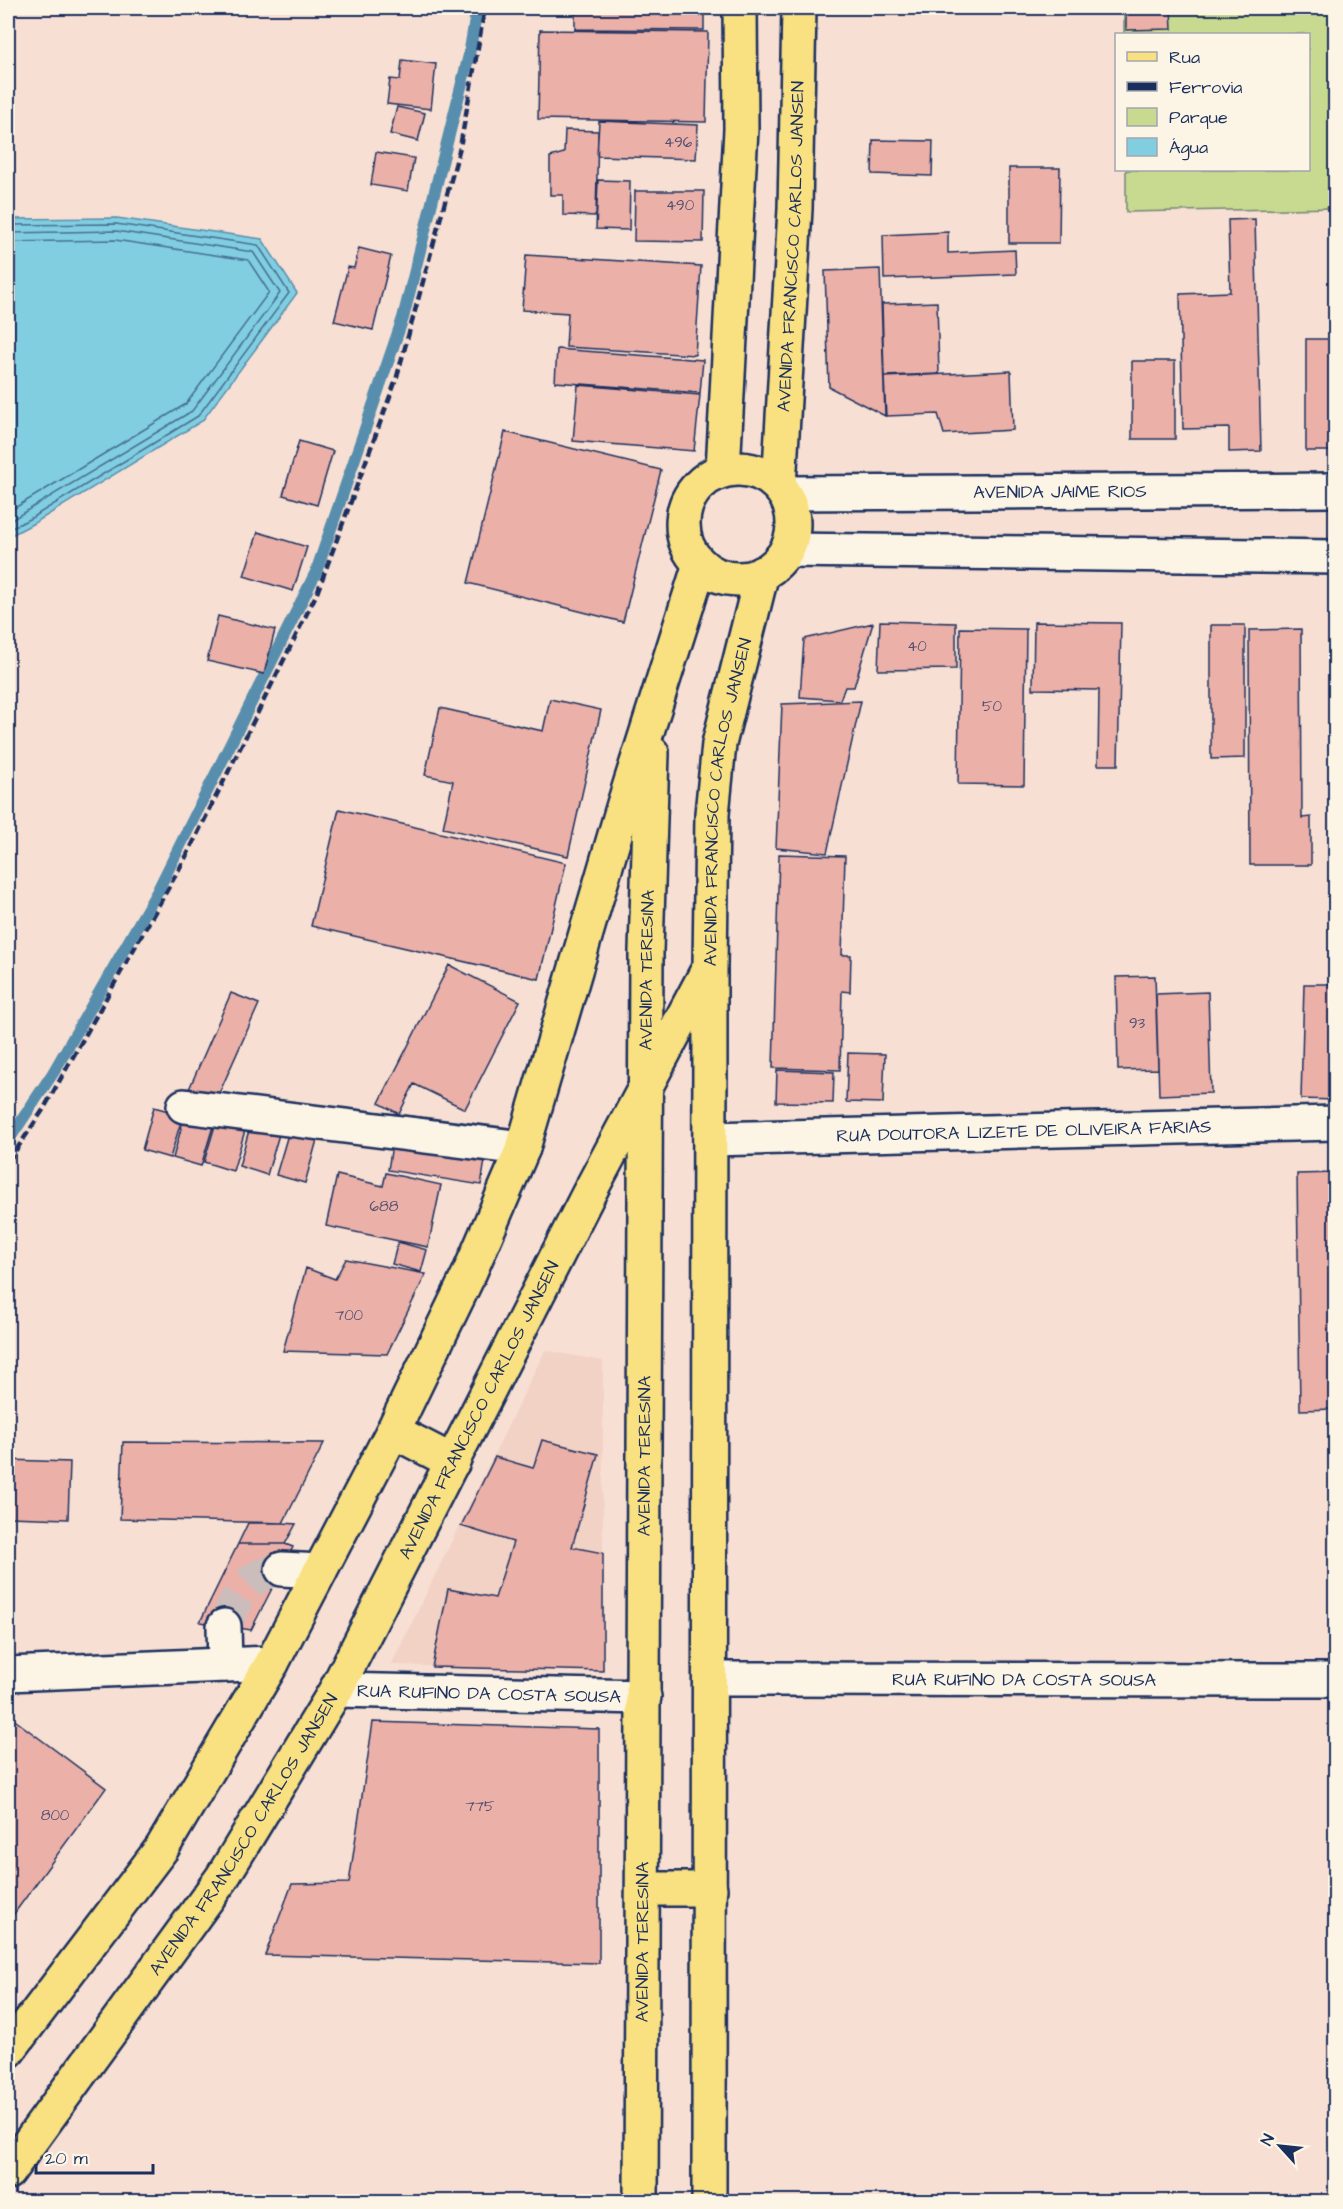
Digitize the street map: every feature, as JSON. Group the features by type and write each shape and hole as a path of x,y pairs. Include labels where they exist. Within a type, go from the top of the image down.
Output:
{"main road":[{"path":"723,470 741,129 740,8"},
{"name":"AVENIDA FRANCISCO CARLOS JANSEN","path":"787,550 792,535 793,521 790,506 781,489 795,209 799,8"},
{"path":"781,489 767,476 753,470 738,468 723,470 696,488 683,519 684,535 690,551 699,564 714,573 730,578 746,578 762,573 772,567 787,550"},
{"path":"8,2051 162,1848 272,1664 393,1431 469,1274 523,1148 624,804 699,564"},
{"name":"AVENIDA FRANCISCO CARLOS JANSEN","path":"8,2172 222,1878 336,1690 645,1087 710,966 712,813 719,744 762,573"},
{"name":"AVENIDA TERESINA","path":"641,2202 646,951 654,712"},
{"path":"709,2202 710,966"},
{"path":"393,1431 453,1462"},
{"path":"643,1889 710,1889"}],"street":[{"name":"AVENIDA JAIME RIOS","path":"781,489 1335,490"},
{"path":"787,550 1335,557"},
{"path":"184,1106 523,1148"},
{"name":"RUA DOUTORA LIZETE DE OLIVEIRA FARIAS","path":"710,1139 1335,1123"},
{"path":"282,1569 320,1570"},
{"path":"224,1626 225,1665"},
{"path":"8,1674 272,1664"},
{"name":"RUA RUFINO DA COSTA SOUSA","path":"710,1679 1335,1680"},
{"name":"RUA RUFINO DA COSTA SOUSA","path":"336,1690 644,1697"}],"shaded area":[{"path":"545,1350 603,1361 603,1671 391,1665"}],"green space":[{"path":"1124,8 1335,8 1335,208 1126,212 1126,171 1310,171 1310,33 1124,33"}],"water":[{"path":"117,218 262,239 297,293 202,421 8,537 8,219"}],"building":[{"path":"575,8 704,8 704,30 575,29"},
{"path":"1126,8 1171,8 1172,29 1126,30"},
{"path":"540,30 708,32 706,122 538,119"},
{"path":"402,60 436,64 431,109 387,104 390,79 400,80"},
{"path":"397,107 425,113 418,141 390,134"},
{"path":"599,121 698,125 696,159 597,156"},
{"path":"565,130 598,131 596,216 563,215 563,195 550,195 550,157 564,153"},
{"path":"873,140 933,141 932,176 872,174"},
{"path":"376,152 414,158 408,191 371,185"},
{"path":"1009,168 1060,168 1059,243 1009,243"},
{"path":"598,180 630,181 629,230 596,229"},
{"path":"635,191 704,191 703,242 634,241"},
{"path":"1255,219 1261,451 1229,452 1229,428 1183,429 1180,294 1230,292 1228,220"},
{"path":"948,232 948,253 1015,250 1016,274 884,279 883,235"},
{"path":"359,248 391,256 373,330 334,321 348,267 354,268"},
{"path":"526,255 701,266 695,355 566,347 568,313 522,310"},
{"path":"880,269 885,416 829,387 825,271"},
{"path":"937,302 939,374 884,376 882,304"},
{"path":"1306,339 1336,339 1336,451 1306,451"},
{"path":"557,349 703,360 700,393 555,382"},
{"path":"1132,361 1175,361 1175,439 1132,439"},
{"path":"1011,371 1013,430 944,434 938,414 886,416 884,377"},
{"path":"578,385 700,395 694,451 573,441"},
{"path":"505,432 661,470 623,622 468,583"},
{"path":"299,441 333,451 317,505 283,495"},
{"path":"258,532 307,547 293,591 244,576"},
{"path":"218,616 275,630 264,674 207,661"},
{"path":"880,621 956,623 956,669 878,670"},
{"path":"1034,622 1121,623 1118,765 1098,765 1099,690 1033,689"},
{"path":"873,623 854,687 845,687 840,700 800,697 804,639"},
{"path":"1211,625 1245,625 1245,758 1211,759"},
{"path":"960,628 1026,629 1024,785 958,784"},
{"path":"1301,629 1302,818 1311,817 1311,865 1250,865 1249,630"},
{"path":"550,699 601,710 568,856 443,828 453,781 425,775 440,708 543,731"},
{"path":"861,701 827,853 776,848 782,704"},
{"path":"339,809 566,863 539,979 311,926"},
{"path":"779,854 845,856 842,955 851,955 850,992 842,991 840,1070 773,1068"},
{"path":"449,965 520,1001 465,1109 414,1084 399,1114 379,1103"},
{"path":"1155,976 1158,1069 1118,1070 1116,977"},
{"path":"1304,984 1336,984 1336,1100 1301,1099"},
{"path":"1208,992 1211,1093 1159,1095 1156,994"},
{"path":"231,993 259,1004 213,1107 186,1096"},
{"path":"848,1053 885,1054 883,1103 846,1102"},
{"path":"777,1070 834,1072 833,1103 776,1102"},
{"path":"154,1107 183,1115 170,1158 142,1150"},
{"path":"185,1114 214,1123 201,1166 173,1158"},
{"path":"217,1119 246,1127 233,1171 204,1162"},
{"path":"251,1123 280,1131 267,1175 239,1166"},
{"path":"289,1131 317,1140 305,1183 276,1175"},
{"path":"393,1139 486,1154 481,1185 388,1170"},
{"path":"386,1173 441,1185 428,1247 326,1226 337,1175 383,1186"},
{"path":"1336,1173 1336,1409 1300,1410 1297,1174"},
{"path":"398,1242 427,1250 421,1272 392,1264"},
{"path":"346,1259 426,1274 387,1354 283,1351 306,1268 335,1279"},
{"path":"542,1440 598,1454 572,1547 603,1553 603,1671 432,1667 448,1589 495,1598 513,1542 461,1526 495,1457 533,1468"},
{"path":"123,1442 324,1443 283,1523 120,1519"},
{"path":"8,1460 70,1462 68,1519 8,1517"},
{"path":"248,1523 296,1524 285,1544 238,1544"},
{"path":"238,1544 285,1544 293,1547 251,1630 200,1622"},
{"path":"8,1715 106,1788 8,1922"},
{"path":"373,1722 599,1729 599,1963 265,1955 292,1884 349,1883"}],"waterway":[{"path":"8,1141 53,1073 157,892 316,572 403,318 469,55 477,8"}],"tunnel":[{"path":"224,1626 244,1588 259,1576 282,1569"}],"railway":[{"path":"8,1162 43,1110 187,855 317,593 396,380 460,147 485,8"}]}
